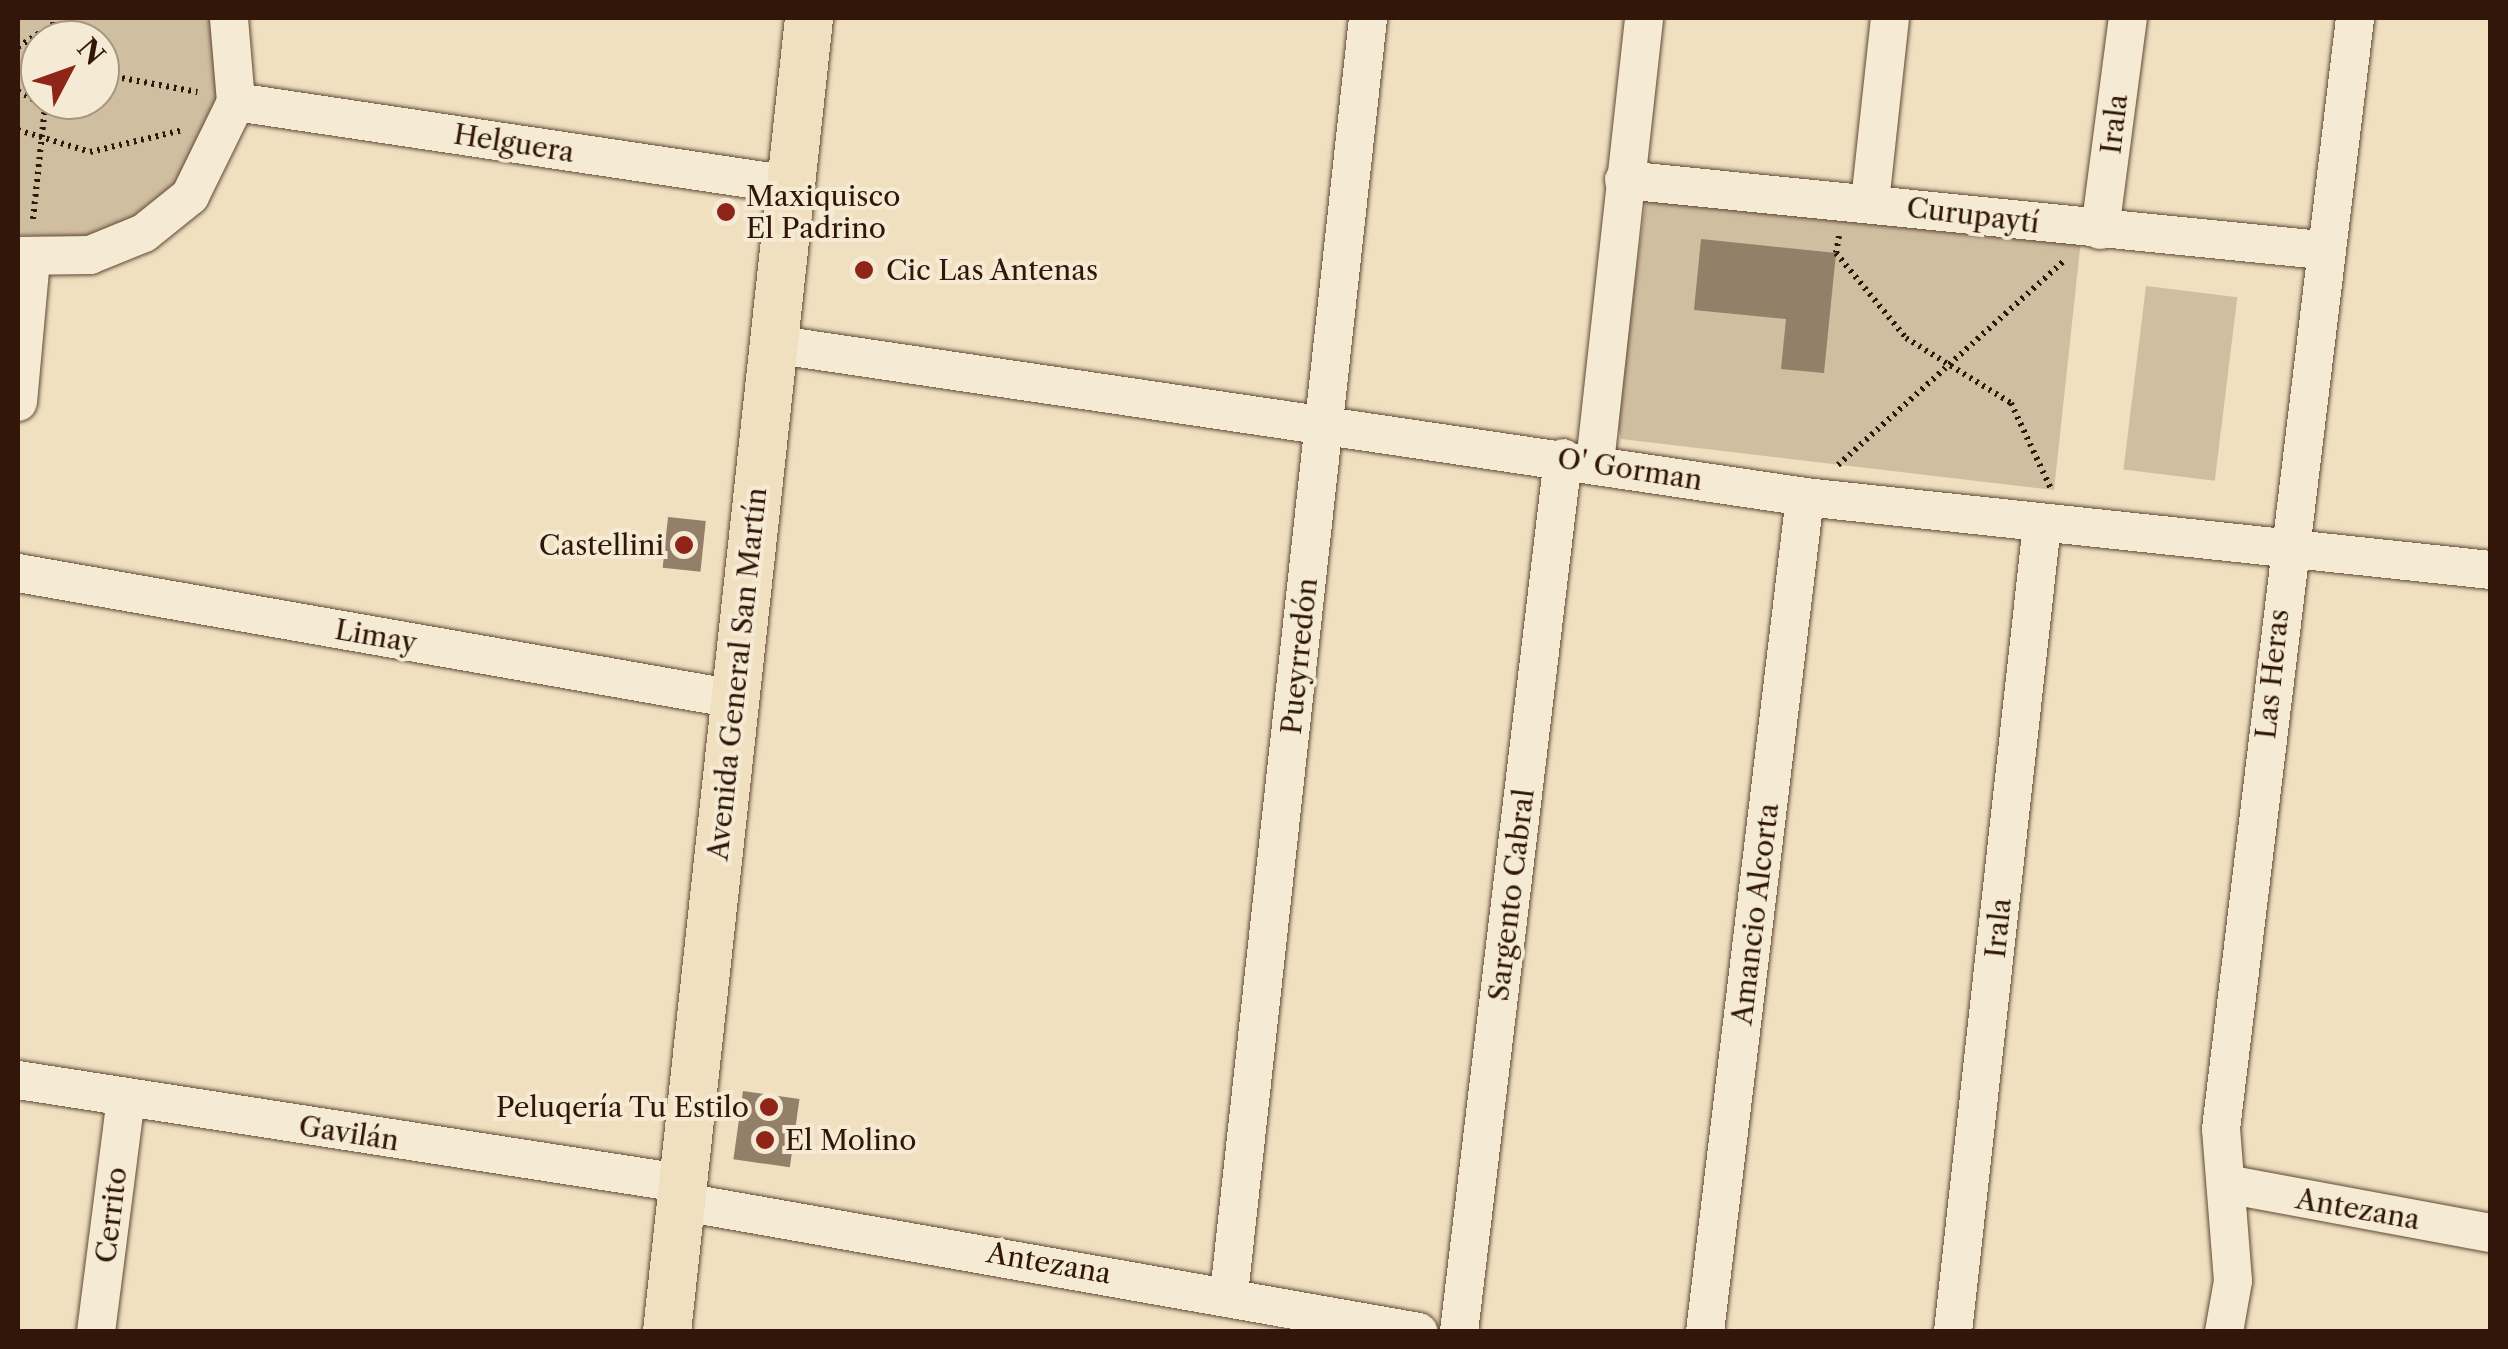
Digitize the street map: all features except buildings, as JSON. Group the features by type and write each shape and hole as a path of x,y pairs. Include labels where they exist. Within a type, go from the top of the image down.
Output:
{"main road":[{"name":"Avenida General San Martín","path":"667,1332 679,1192 809,18"}],"street":[{"path":"18,402 24,258 90,255 144,233 190,196 222,146 236,102 229,18"},
{"name":"Pueyrredón","path":"1228,1294 1368,18"},
{"name":"Sargento Cabral","path":"1459,1332 1644,18"},
{"path":"1870,202 1890,18"},
{"name":"Irala","path":"2100,230 2128,18"},
{"name":"Las Heras","path":"2224,1332 2233,1281 2221,1130 2321,250 2355,18"},
{"name":"Helguera","path":"236,102 791,185"},
{"name":"Curupaytí","path":"1624,180 2321,250"},
{"name":"O' Gorman","path":"772,344 1324,421 1805,497 2042,524 2286,543 2490,570"},
{"name":"Amancio Alcorta","path":"1704,1332 1805,497"},
{"name":"Irala","path":"1953,1332 2042,524"},
{"name":"Limay","path":"18,574 735,699"},
{"name":"Gavilán","path":"18,1080 679,1192"},
{"name":"Cerrito","path":"96,1332 126,1099"},
{"name":"Antezana","path":"2226,1184 2490,1233"},
{"name":"Antezana","path":"679,1192 1419,1332"}],"path":[{"path":"120,78 236,102"},
{"path":"24,258 43,120"},
{"path":"18,130 41,142 101,151 171,128 222,146"},
{"path":"1805,497 1944,364 2100,230"},
{"path":"1836,253 1906,338 1944,364 1999,390 2024,419 2051,494 2042,524"}],"shaded area":[{"path":"18,18 220,18 225,97 176,189 134,220 84,238 18,235"},
{"path":"1646,201 2081,240 2054,490 1621,439 1616,416"},
{"path":"2146,286 2237,297 2215,481 2123,470"}],"place":[{"name":"Maxiquisco El Padrino","path":"726,212"},
{"name":"Cic Las Antenas","path":"864,270"},
{"name":"Castellini","path":"684,545"},
{"name":"Peluqería Tu Estilo","path":"769,1107"},
{"name":"El Molino","path":"765,1140"}]}
